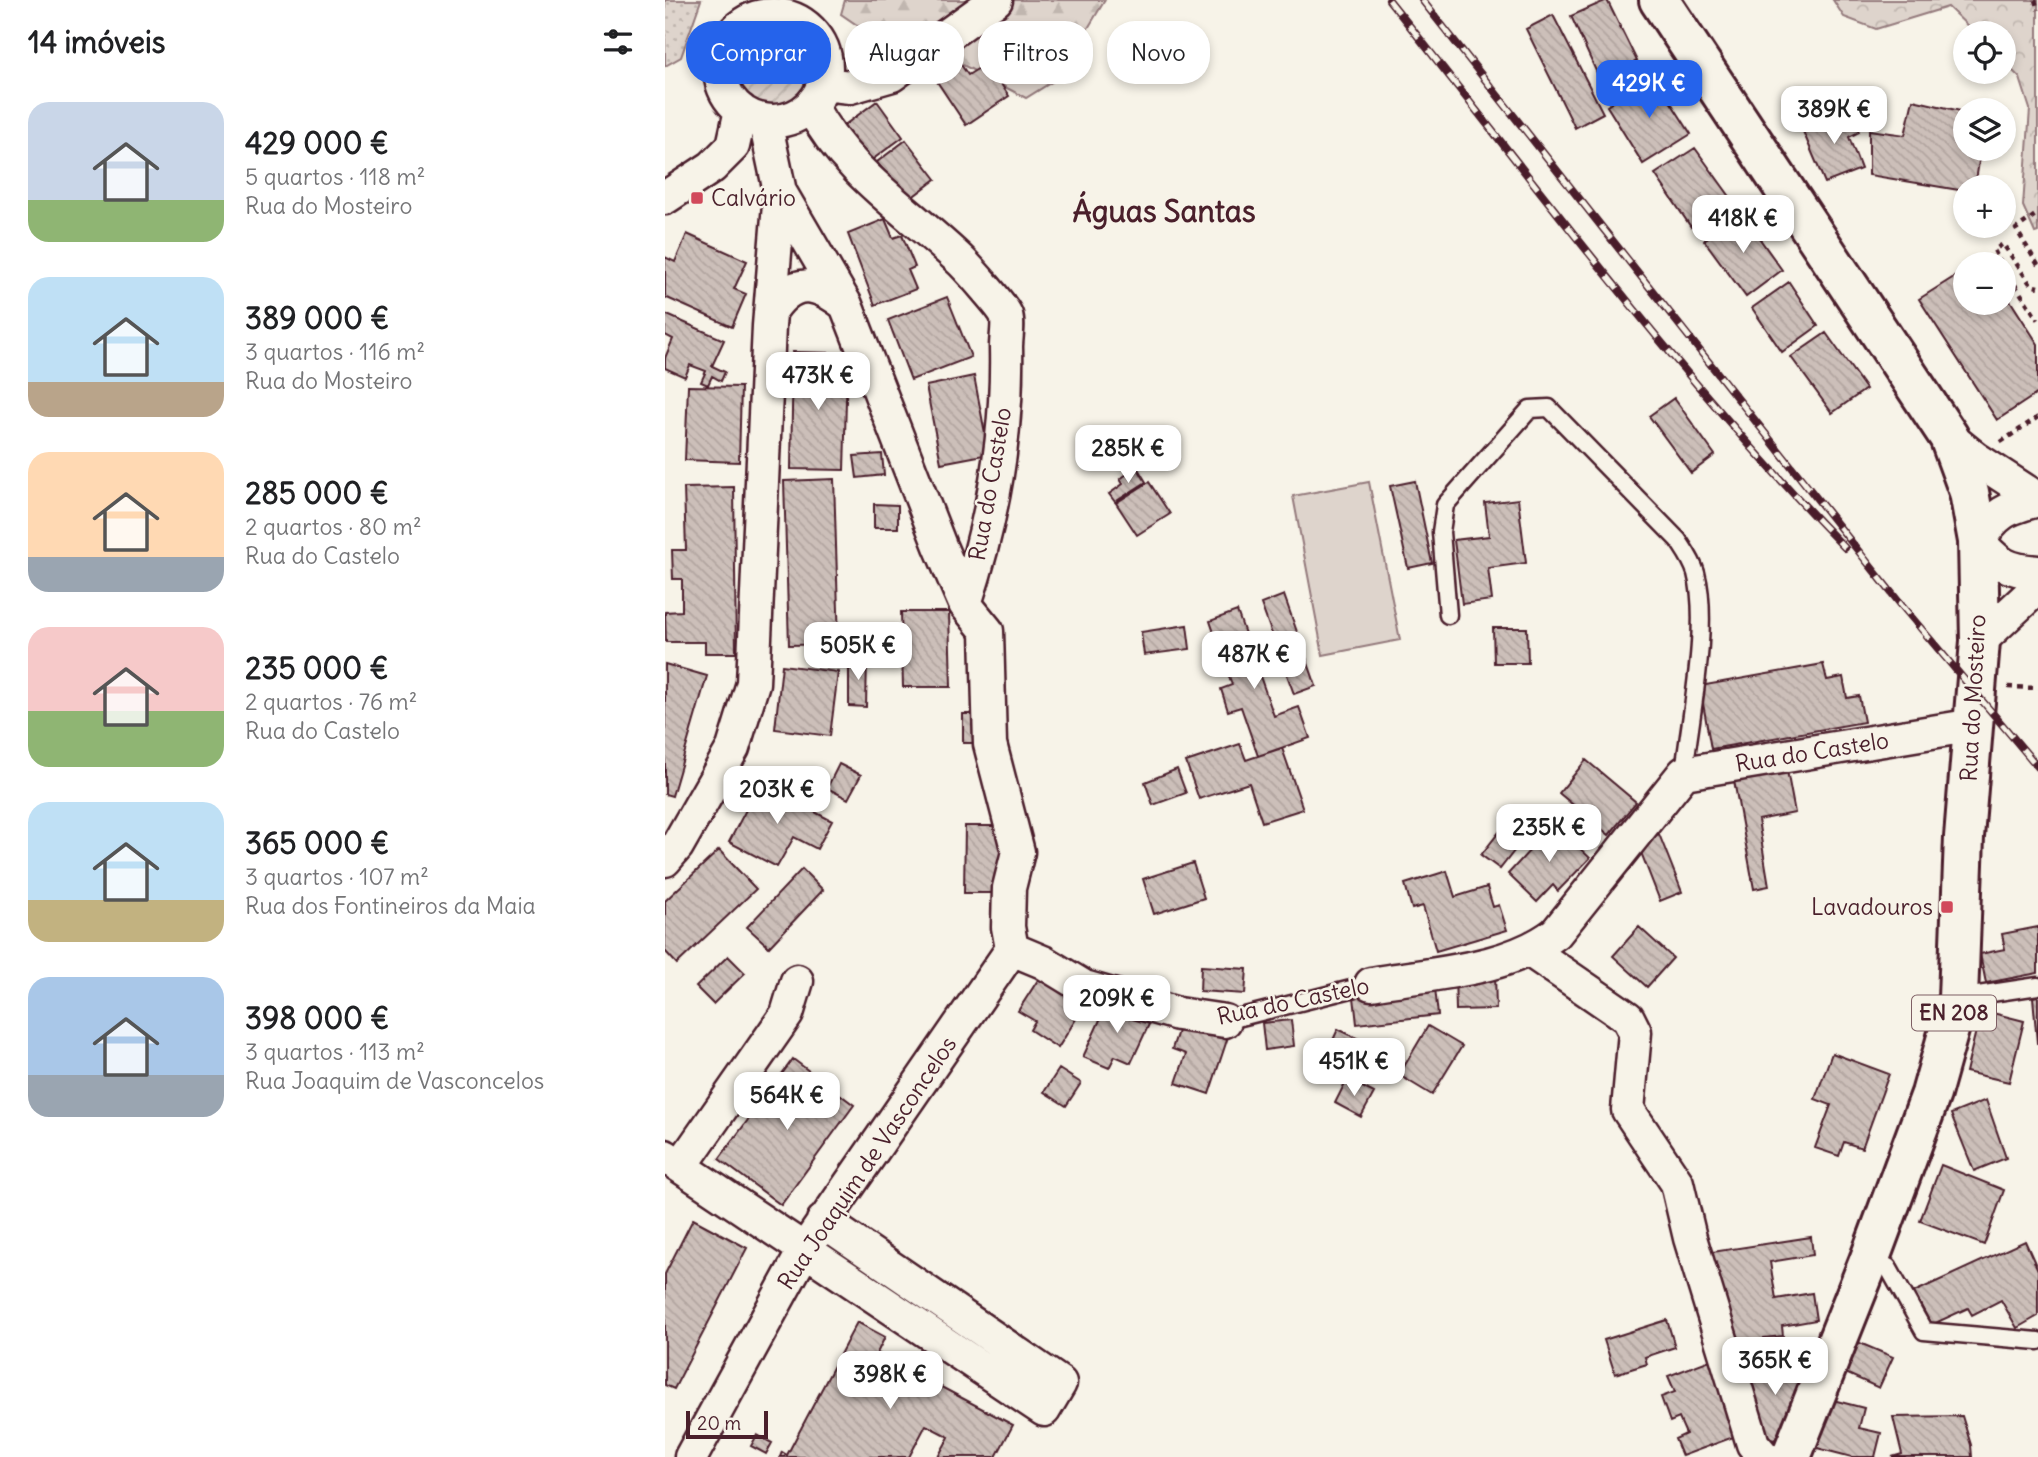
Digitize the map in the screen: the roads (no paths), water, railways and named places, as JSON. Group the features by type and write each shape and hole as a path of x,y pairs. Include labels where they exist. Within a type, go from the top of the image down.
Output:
{"main road":[{"name":"Rua do Mosteiro","path":"1660,0 1962,447 1978,541 1980,641 1963,837 1958,998 1945,1052 1869,1261 1791,1457"}],"street":[{"path":"818,95 827,68 821,45 806,26 787,9 762,16 738,15 726,42 720,71 730,100 753,116 784,121 818,95 892,75 996,0"},
{"name":"Rua do Castelo","path":"818,95 824,130 841,151 886,198 963,262 1006,315 1007,382 997,469 984,545 965,604"},
{"path":"753,116 780,192 846,304 965,604 986,631 990,744 1018,852 1009,888 1008,927 1013,949"},
{"path":"665,198 712,167 733,146 753,116"},
{"path":"665,860 677,846 733,748 753,683 770,312 780,192"},
{"path":"770,312 780,296 792,288 806,286 820,287 846,304"},
{"path":"1962,447 2038,500"},
{"path":"2038,500 2004,510 1991,520 1978,541 1998,563 2015,571 2038,572"},
{"path":"1980,641 2038,587"},
{"name":"Rua do Castelo","path":"1371,984 1486,963 1529,950 1556,933 1684,773 1974,725"},
{"name":"Rua do Castelo","path":"1013,949 1043,962 1084,987 1190,1017 1225,1020"},
{"name":"Rua Joaquim de Vasconcelos","path":"691,1457 805,1249 1013,949"},
{"path":"1529,950 1628,1018 1635,1032 1628,1110 1677,1183 1693,1250 1748,1430 1753,1444 1764,1457"},
{"path":"797,981 787,1014 673,1161 1044,1410 1060,1383 823,1221"},
{"path":"1804,1457 1812,1457"}],"lane":[{"path":"1448,615 1441,532 1445,505 1530,409 1549,408 1678,540 1691,558 1696,575 1699,633 1684,773"},
{"name":"Rua do Castelo","path":"1225,1020 1371,984"},
{"path":"1958,998 2038,986"},
{"path":"1869,1261 1888,1267 1924,1331 2038,1341"}],"railway":[{"path":"1389,0 1667,349 1784,483 1845,548"},
{"path":"1422,0 1902,606 2038,767"}],"place":[{"name":"Calvário","path":"697,198"},
{"name":"Lavadouros","path":"1947,907"}],"district":[{"name":"Águas Santas","path":"1164,212"}]}
